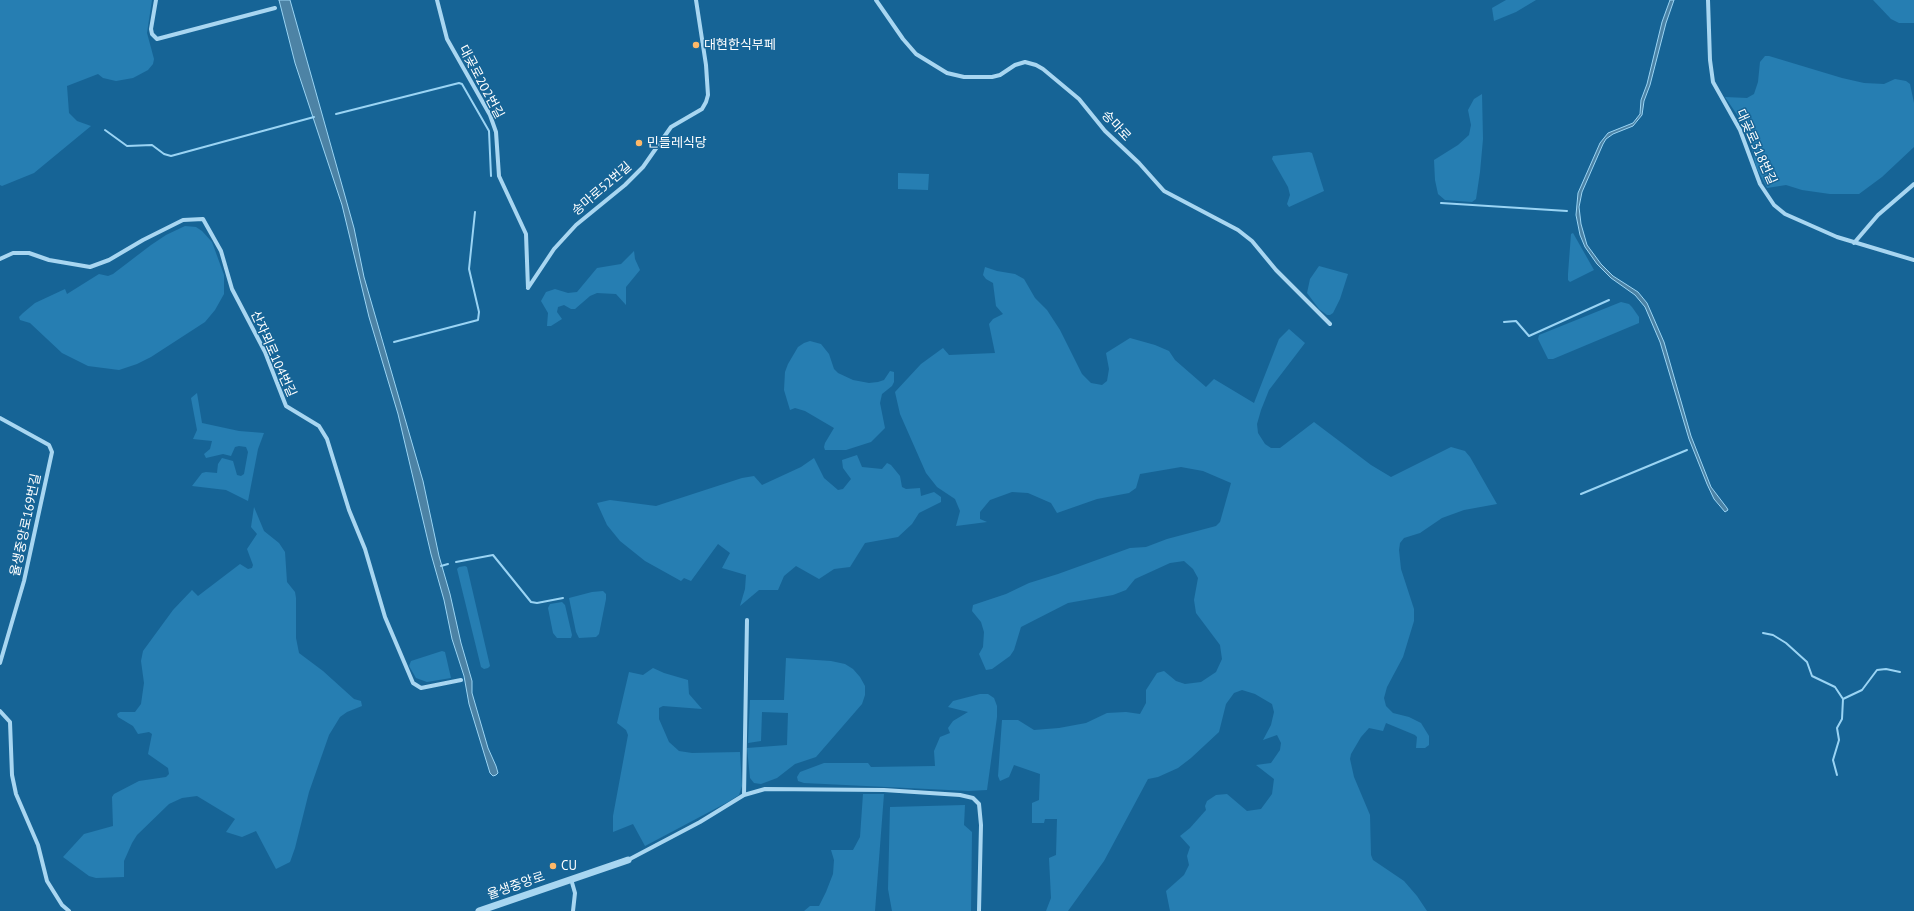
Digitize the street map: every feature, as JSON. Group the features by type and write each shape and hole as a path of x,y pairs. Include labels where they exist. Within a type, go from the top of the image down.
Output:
{"street":[{"path":"156,0 151,29 152,34 157,39 275,8"},
{"name":"대곶로202번길","path":"437,0 447,39 490,115 496,132 499,176 526,234 528,288"},
{"name":"송마로52번길","path":"528,288 554,248 576,225 643,167 671,127 702,109 708,95 706,65 696,0"},
{"name":"송마로","path":"876,0 902,39 916,54 947,73 964,77 992,77 1000,75 1015,65 1025,62 1043,69 1079,99 1104,131 1140,163 1164,191 1238,230 1252,241 1276,270 1330,324"},
{"name":"대곶로318번길","path":"1708,0 1710,60 1713,82 1740,130 1760,184 1774,205 1785,214 1820,231 1854,243 1914,260"},
{"path":"1854,243 1878,215 1914,184"},
{"name":"산자뫼로104번길","path":"0,259 13,253 29,253 48,260 90,267 109,260 143,240 183,220 203,219 221,251 232,289 265,352 286,406 319,426 327,439 349,510 365,548 385,617 413,684 421,688 426,688 461,680"},
{"name":"율생중앙로169번길","path":"0,418 49,445 52,452 24,581 0,663"},
{"path":"744,795 746,620"},
{"path":"0,711 6,715 10,722 12,775 16,794 38,845 47,881 62,905 69,911"},
{"path":"628,860 700,822 744,795 766,789 868,790 960,795 973,798 979,804 981,819 979,911"},
{"name":"율생중앙로","path":"479,911 628,860"},
{"path":"571,879 575,893 573,911"}],"shaded area":[{"path":"0,0 152,0 147,33 154,59 153,64 148,70 133,78 116,81 103,78 98,74 67,86 69,113 77,121 91,126 34,173 2,186 0,185"},
{"path":"279,0 290,0 354,228 364,277 423,481 439,556 472,681 472,693 488,748 498,773 493,776 490,773 469,704 464,676 452,639 444,600 431,554 398,414 369,317 342,205 295,63"},
{"path":"1506,0 1536,0 1516,12 1494,21 1492,8"},
{"path":"1670,0 1674,0 1644,101 1642,115 1633,126 1613,134 1606,139 1582,192 1579,207 1581,224 1587,245 1601,264 1613,276 1638,292 1647,303 1664,342 1691,436 1711,487 1728,510 1725,512 1714,499 1689,439 1660,342 1645,307 1635,295 1611,278 1597,264 1585,247 1580,235 1576,215 1578,193 1600,143 1608,133 1633,123 1640,114 1641,100 1647,84 1662,22"},
{"path":"1873,0 1914,0 1914,23 1899,23 1891,19"},
{"path":"1765,56 1864,83 1884,84 1895,79 1906,81 1910,84 1914,103 1914,147 1882,177 1859,194 1830,194 1802,190 1786,185 1767,188 1756,167 1748,131 1725,97 1747,98 1754,94 1758,82 1760,62"},
{"path":"1482,94 1483,139 1476,199 1472,202 1445,200 1438,194 1435,180 1434,160 1458,145 1469,135 1471,125 1468,110 1474,99"},
{"path":"1309,152 1312,153 1324,191 1289,207 1287,204 1290,195 1288,187 1272,159 1273,156"},
{"path":"898,173 929,174 928,190 898,189"},
{"path":"185,226 196,227 212,242 224,275 224,294 215,310 205,322 151,357 137,364 119,370 88,366 62,353 30,323 20,320 19,317 35,303 65,289 67,294 99,274 108,276 113,274 166,235"},
{"path":"1573,233 1594,270 1570,282 1568,280 1568,274 1571,234"},
{"path":"634,251 635,259 640,270 626,287 626,305 616,294 597,293 590,296 575,309 571,309 564,305 558,307 557,312 562,319 551,326 547,326 548,313 541,301 546,292 555,289 568,293 577,292 597,268 621,264"},
{"path":"1319,266 1348,274 1340,299 1333,313 1330,315 1327,315 1319,309 1307,293 1310,279"},
{"path":"985,267 1015,274 1024,279 1035,298 1047,310 1060,330 1082,374 1091,383 1102,385 1107,381 1109,369 1106,353 1130,338 1155,345 1169,351 1175,360 1206,387 1214,379 1254,403 1279,339 1289,329 1305,343 1269,390 1261,410 1257,424 1258,433 1265,444 1271,448 1280,448 1314,422 1371,465 1391,477 1451,447 1465,451 1470,457 1497,504 1464,510 1442,518 1420,533 1404,538 1400,543 1399,550 1401,569 1414,609 1414,621 1403,657 1387,687 1384,698 1386,706 1393,713 1409,717 1421,723 1429,736 1429,745 1425,748 1416,748 1417,737 1415,735 1386,723 1383,731 1369,728 1361,737 1351,754 1350,759 1354,777 1370,815 1371,855 1373,860 1404,881 1427,911 1170,911 1166,891 1184,875 1189,865 1187,856 1190,847 1180,836 1190,828 1206,810 1205,806 1207,801 1216,795 1227,794 1247,811 1261,809 1272,794 1274,779 1256,765 1271,763 1280,750 1281,743 1277,735 1263,740 1271,725 1274,712 1272,704 1255,694 1242,690 1234,693 1226,704 1219,732 1178,768 1158,777 1148,779 1104,861 1068,911 1046,911 1051,898 1049,858 1056,855 1057,819 1045,819 1044,823 1032,823 1032,803 1039,800 1040,774 1014,765 1009,777 1000,781 998,776 1002,720 1018,720 1034,730 1059,728 1086,723 1107,713 1126,712 1140,714 1146,703 1146,690 1157,673 1164,671 1176,681 1185,684 1201,682 1216,672 1222,659 1220,645 1196,613 1194,600 1198,578 1193,569 1184,561 1170,563 1135,579 1126,590 1113,595 1068,603 1021,627 1014,650 1010,656 992,669 986,670 979,654 983,647 984,632 981,622 972,611 973,605 1006,594 1029,583 1130,548 1146,547 1167,539 1216,526 1220,522 1231,483 1203,471 1181,467 1140,474 1136,488 1129,493 1097,499 1057,513 1051,503 1028,493 1012,492 990,500 980,512 980,519 987,522 956,526 960,511 955,499 937,487 926,473 900,414 895,392 921,364 943,348 949,355 995,353 989,324 993,319 1003,314 996,306 993,283 986,279 983,275"},
{"path":"1621,302 1629,304 1632,307 1639,317 1639,323 1553,359 1548,359 1538,339 1539,335"},
{"path":"810,341 821,344 829,354 834,369 838,373 853,380 869,383 878,382 884,380 890,371 894,372 894,382 892,386 882,394 880,403 885,428 871,442 846,450 825,450 825,443 834,428 805,411 795,408 790,410 784,390 785,372 798,347"},
{"path":"197,393 202,423 239,431 264,433 258,449 248,501 226,490 192,486 202,473 217,473 218,464 222,458 233,461 237,475 241,476 244,474 248,452 246,447 239,446 235,447 231,456 223,454 206,458 204,454 210,449 212,441 193,439 197,430 191,398"},
{"path":"857,455 862,467 882,469 887,463 891,465 900,476 902,487 906,489 920,488 921,496 934,492 941,497 941,502 919,513 912,524 898,537 865,543 850,567 834,569 819,579 796,566 784,576 778,590 759,590 740,606 745,589 746,575 722,568 730,553 718,544 691,581 684,578 681,581 645,561 620,541 607,525 597,503 610,500 656,506 742,478 754,476 762,485 801,467 814,458 824,478 838,490 843,489 851,479 843,468 842,460"},
{"path":"254,507 264,531 279,543 285,552 287,582 295,592 296,598 296,638 299,653 323,671 354,699 361,701 362,706 347,712 340,717 329,735 309,792 290,862 276,869 256,831 242,837 226,832 235,819 197,796 182,798 169,804 137,835 124,861 124,877 96,878 89,876 63,857 84,834 113,826 112,797 114,794 139,781 166,777 169,774 168,768 148,754 152,734 149,732 138,734 133,726 118,717 117,714 120,712 135,712 141,704 144,683 141,661 143,651 173,610 192,590 198,596 240,564 248,569 252,568 253,565 247,549 257,534 251,527"},
{"path":"465,566 467,567 490,666 484,669 481,667 457,569"},
{"path":"603,591 606,594 606,599 599,634 596,637 579,638 576,632 569,598 592,592"},
{"path":"562,602 565,605 572,635 571,638 557,638 553,633 548,608 550,604"},
{"path":"442,651 445,652 451,678 427,682 416,678 409,666 411,661"},
{"path":"786,658 831,661 845,664 853,669 860,677 865,686 865,695 862,704 816,757 795,764 777,778 761,784 754,783 750,778 747,748 787,745 788,713 762,712 761,741 748,743 750,700 784,700"},
{"path":"653,668 688,680 689,694 702,709 663,706 659,708 659,719 669,742 679,751 692,753 740,752 742,786 739,795 728,802 645,846 633,824 613,832 613,816 628,735 626,730 617,723 629,672 643,675"},
{"path":"980,694 988,694 994,698 997,706 997,717 987,790 969,791 804,783 798,781 797,777 800,772 824,763 868,763 871,767 935,766 934,751 940,737 950,733 948,728 953,721 968,712 948,707 953,701"},
{"path":"863,794 884,794 875,911 804,911 810,906 819,906 826,892 833,874 834,860 831,850 853,850 860,837"},
{"path":"965,805 964,825 972,832 971,911 892,911 888,889 890,807"}],"waterway":[{"path":"336,114 459,83 462,84 489,131 491,176"},
{"path":"105,130 127,146 152,145 164,154 171,156 314,117"},
{"path":"1441,203 1567,211"},
{"path":"394,342 478,320 479,312 469,269 475,212"},
{"path":"1504,322 1516,321 1529,336 1609,300"},
{"path":"1581,494 1687,450"},
{"path":"456,562 493,555 531,602 537,603 563,598"},
{"path":"441,566 448,564"},
{"path":"1763,633 1773,635 1786,643 1807,662 1812,676 1835,687 1843,699 1862,690 1877,670 1886,669 1900,672"},
{"path":"1837,775 1833,760 1839,740 1837,728 1842,719 1843,699"}],"place":[{"name":"대현한식부페","path":"696,45"},
{"name":"민들레식당","path":"639,143"},
{"name":"CU","path":"553,866"}]}
